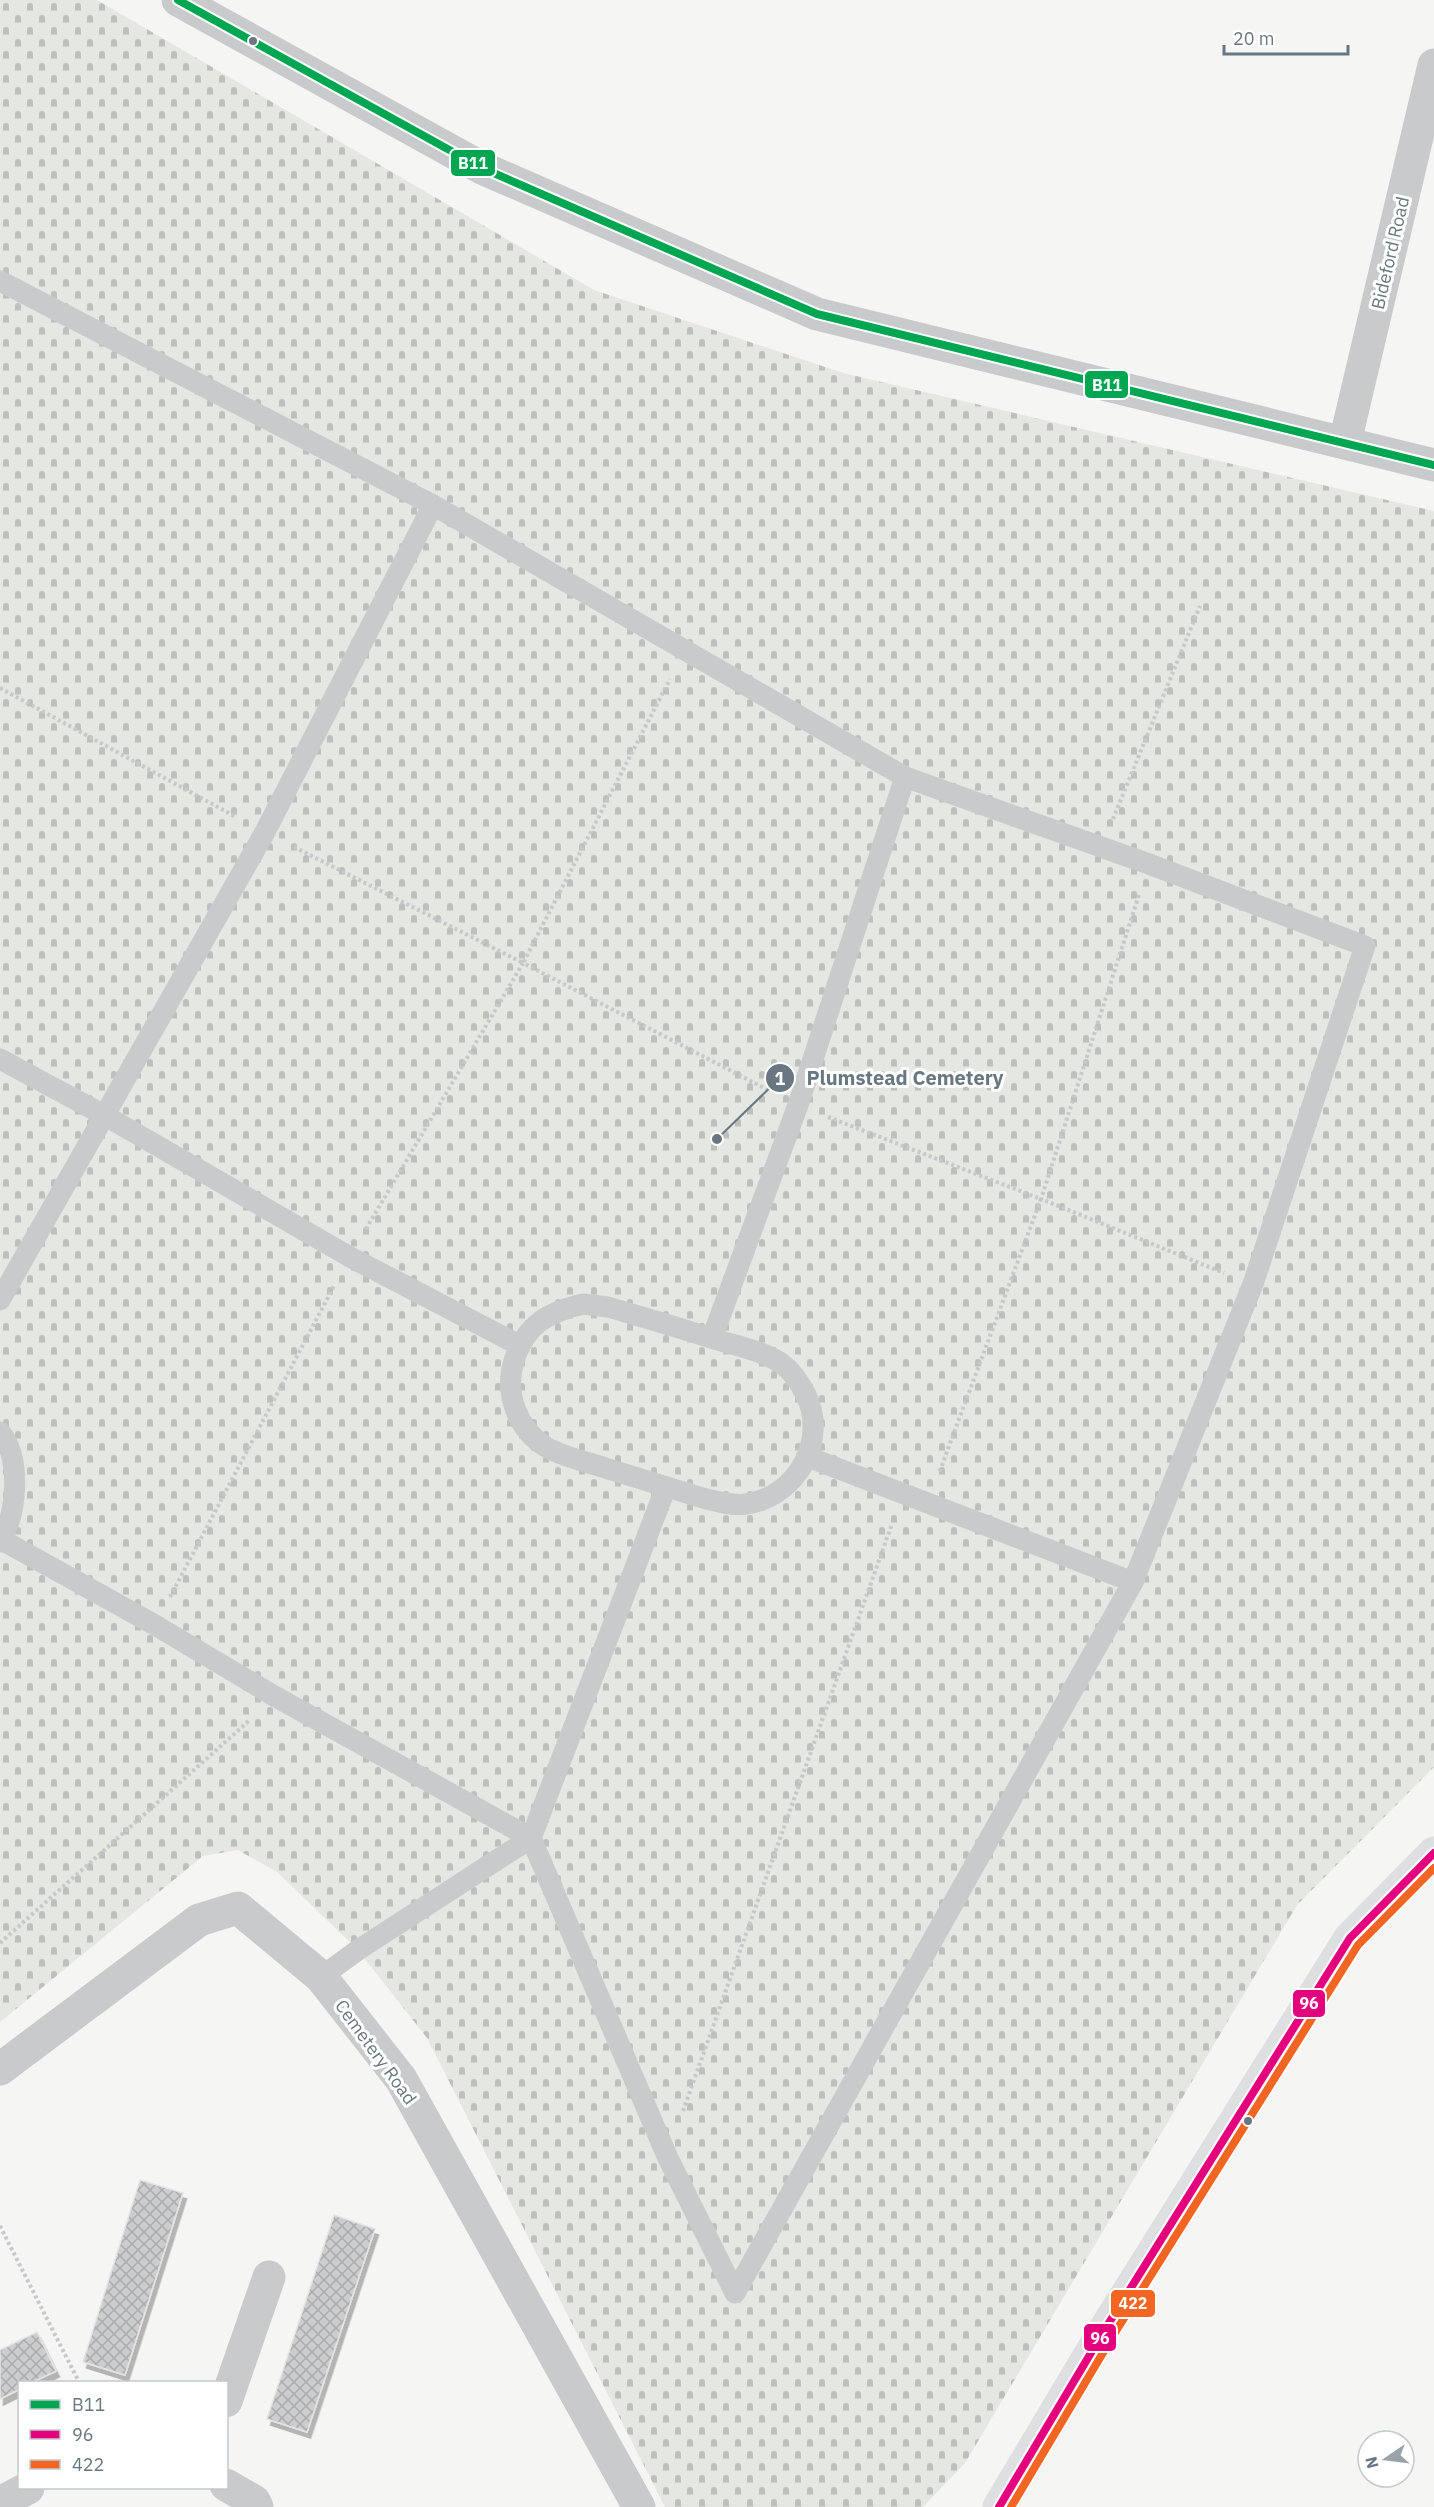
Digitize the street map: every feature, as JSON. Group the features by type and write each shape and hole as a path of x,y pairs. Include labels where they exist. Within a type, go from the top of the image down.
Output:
{"main road":[{"path":"1008,2504 1107,2326 1350,1938 1434,1853"}],"street":[{"path":"178,0 482,168 817,314 1434,465"},
{"name":"Bideford Road","path":"1345,442 1434,65"},
{"name":"Cemetery Road","path":"0,2069 199,1920 238,1908 321,1977 401,2079 639,2507"},
{"path":"228,2395 269,2277"},
{"path":"228,2486 254,2501 257,2507"},
{"path":"0,2503 24,2489"}],"lane":[{"path":"0,281 433,505 906,777 1149,864 1365,946 1253,1284 1133,1582 735,2293 667,2157 531,1838 276,1697 155,1625 1,1541 14,1506 14,1470 0,1432"},
{"path":"0,1300 265,832 433,505"},
{"path":"712,1338 798,1105 906,777"},
{"path":"0,1059 104,1115 350,1257 519,1345"},
{"path":"583,1304 609,1307 758,1352 782,1364 800,1382 812,1406 814,1432 808,1457 794,1480 772,1496 747,1504 720,1503 571,1458 546,1447 526,1429 516,1411 511,1391 511,1371 519,1345 535,1324 558,1310 583,1304"},
{"path":"808,1457 1133,1582"},
{"path":"321,1977 358,1950 531,1838 666,1486"}],"path":[{"path":"1101,847 1200,606"},
{"path":"155,1625 350,1257 523,963 684,651"},
{"path":"0,688 265,832 798,1105 1253,1284"},
{"path":"928,1503 1041,1199 1149,864"},
{"path":"667,2157 903,1493"},
{"path":"0,1943 276,1697"},
{"path":"0,2226 78,2381"}],"green space":[{"path":"0,0 97,0 594,290 843,373 1434,511 1434,1767 1297,1905 965,2463 923,2507 665,2507 427,2038 358,1950 277,1872 238,1850 203,1856 0,2022"}],"building":[{"path":"140,2180 183,2193 125,2375 83,2362"},
{"path":"334,2215 375,2229 307,2432 267,2419"},
{"path":"37,2332 56,2371 35,2381 18,2381 18,2390 0,2399 0,2350"}],"transit line":[{"name":"B11","path":"178,0 482,168 817,314 1434,465"},
{"name":"96","path":"999,2507 1107,2326 1350,1938 1434,1853"},
{"name":"422","path":"1011,2507 1116,2331 1358,1945 1434,1868"}],"place":[{"name":"Plumstead Cemetery","path":"717,1139"}]}
